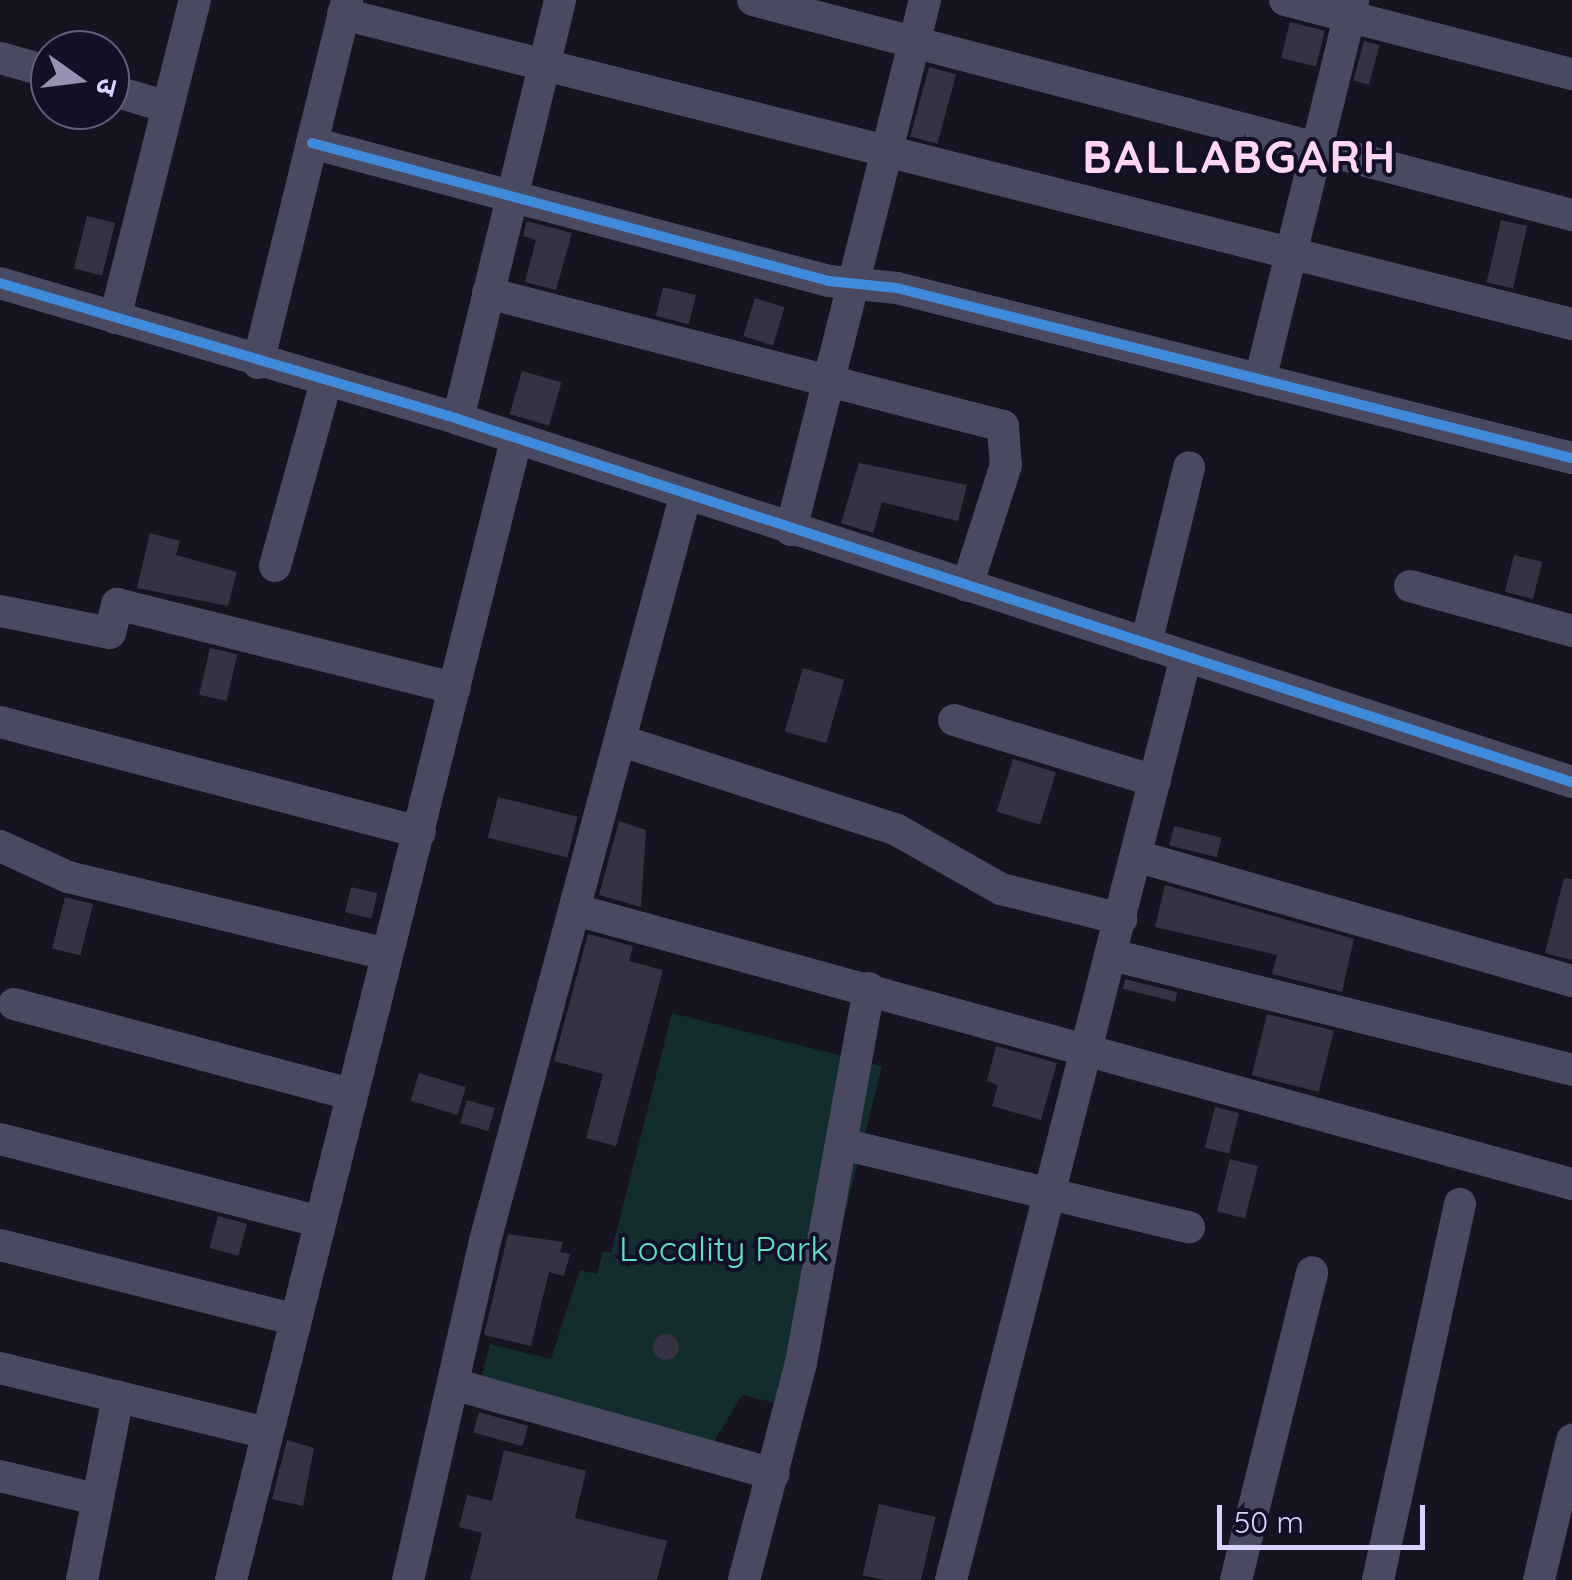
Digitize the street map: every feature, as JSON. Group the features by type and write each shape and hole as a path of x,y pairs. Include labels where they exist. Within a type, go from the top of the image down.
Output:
{"street":[{"path":"114,318 195,0"},
{"path":"458,419 560,0"},
{"path":"753,0 1572,215"},
{"path":"791,530 924,0"},
{"path":"1286,0 1351,8 1572,74"},
{"path":"258,363 345,7 544,64 888,145 1572,324"},
{"path":"1260,380 1351,8"},
{"path":"0,58 30,66"},
{"path":"130,96 168,107"},
{"path":"312,142 853,284 1572,458"},
{"path":"0,282 258,363 458,419 685,497 1572,782"},
{"path":"488,293 829,377 1002,426 1010,450 967,586"},
{"path":"275,566 326,382"},
{"path":"231,1580 516,440"},
{"path":"1146,644 1189,468"},
{"path":"408,1580 453,1384 685,497"},
{"path":"1410,586 1572,631"},
{"path":"0,611 110,633 117,604 455,688"},
{"path":"951,1580 1044,1192 1112,956 1186,657"},
{"path":"954,720 1155,781"},
{"path":"0,722 420,832"},
{"path":"622,741 897,830 1001,889 1121,919"},
{"path":"0,846 68,877 388,954"},
{"path":"1136,856 1572,981"},
{"path":"576,910 1572,1184"},
{"path":"1112,956 1572,1070"},
{"path":"744,1580 774,1474 842,1144 868,988"},
{"path":"14,1004 351,1094"},
{"path":"0,1138 320,1222"},
{"path":"842,1144 1189,1228"},
{"path":"1378,1580 1460,1204"},
{"path":"0,1245 296,1320"},
{"path":"1236,1580 1312,1272"},
{"path":"0,1368 266,1432"},
{"path":"453,1384 774,1474"},
{"path":"82,1580 94,1499 118,1397"},
{"path":"1538,1580 1572,1440"},
{"path":"0,1476 94,1499"}],"green space":[{"name":"Locality Park","path":"672,1013 882,1066 796,1408 742,1395 710,1448 478,1391 490,1344 551,1359 580,1270 597,1274 603,1251 611,1253"}],"building":[{"path":"1290,22 1325,31 1316,67 1281,58"},
{"path":"1364,41 1379,45 1369,85 1353,81"},
{"path":"929,67 956,74 937,144 910,137"},
{"path":"87,216 115,223 102,275 74,268"},
{"path":"1501,220 1527,226 1513,288 1487,282"},
{"path":"527,221 572,233 556,290 525,282 536,240 523,236"},
{"path":"663,287 696,295 689,324 656,316"},
{"path":"755,298 785,307 773,345 743,336"},
{"path":"522,371 561,382 549,426 510,414"},
{"path":"859,463 967,485 958,521 882,502 873,533 841,523"},
{"path":"150,533 180,541 176,555 237,572 228,606 137,588"},
{"path":"1514,555 1542,562 1533,599 1505,592"},
{"path":"210,648 237,654 226,701 199,695"},
{"path":"803,668 844,680 826,743 785,731"},
{"path":"1013,759 1056,772 1040,825 997,812"},
{"path":"498,797 578,817 567,858 488,838"},
{"path":"619,821 646,830 641,907 599,895"},
{"path":"1174,826 1222,838 1217,857 1169,845"},
{"path":"1564,878 1572,879 1572,960 1545,953"},
{"path":"1165,885 1354,939 1342,992 1272,974 1277,955 1155,927"},
{"path":"351,887 377,893 371,918 345,912"},
{"path":"65,897 93,904 80,955 52,948"},
{"path":"588,934 633,946 629,961 663,970 616,1146 586,1138 603,1074 554,1061"},
{"path":"1125,979 1177,992 1175,1002 1123,989"},
{"path":"1267,1014 1334,1031 1319,1092 1252,1075"},
{"path":"996,1046 1057,1063 1041,1120 992,1106 998,1085 987,1081"},
{"path":"419,1073 466,1087 457,1115 411,1101"},
{"path":"467,1100 495,1108 488,1131 460,1123"},
{"path":"1215,1107 1239,1113 1229,1154 1205,1148"},
{"path":"1230,1159 1258,1166 1245,1218 1217,1211"},
{"path":"218,1216 247,1224 238,1256 209,1248"},
{"path":"508,1234 563,1242 560,1252 570,1254 564,1276 549,1272 531,1346 484,1335"},
{"path":"666,1334 675,1338 679,1347 675,1356 666,1360 657,1356 653,1347 657,1338"},
{"path":"479,1412 528,1426 522,1446 473,1432"},
{"path":"287,1440 314,1448 303,1506 272,1499"},
{"path":"504,1450 586,1471 575,1518 667,1541 657,1580 470,1580 482,1533 459,1527 467,1495 492,1501"},
{"path":"879,1504 936,1517 921,1580 884,1580 863,1575"}],"cycle path":[{"path":"312,143 829,281 897,288 1572,458"},
{"path":"0,283 458,419 1572,782"}],"district":[{"name":"BALLABGARH","path":"1240,157"}]}
